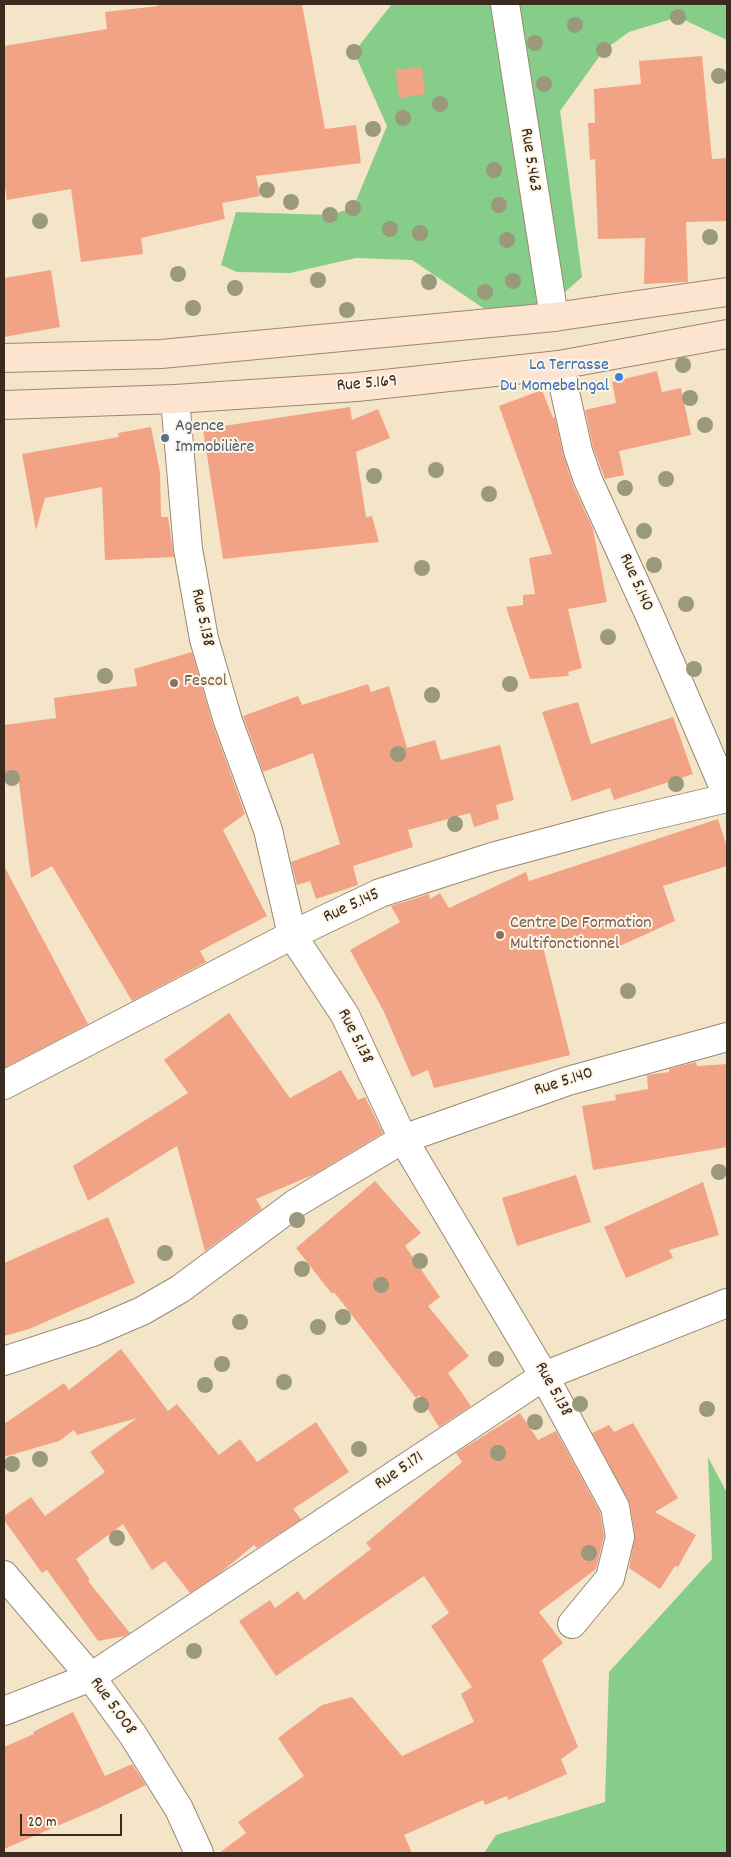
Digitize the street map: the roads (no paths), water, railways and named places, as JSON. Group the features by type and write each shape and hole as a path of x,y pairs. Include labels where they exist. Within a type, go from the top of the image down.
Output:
{"main road":[{"path":"4,358 161,354 554,317 727,292"},
{"name":"Rue 5.169","path":"4,405 175,400 357,387 559,365 727,334"}],"street":[{"name":"Rue 5.463","path":"505,4 554,317"},
{"name":"Rue 5.140","path":"559,365 578,451 588,480 650,616 727,797"},
{"name":"Rue 5.138","path":"175,400 188,549 204,639 228,721 268,830 292,935 345,1015 403,1139 544,1376 615,1507 620,1537 610,1578 572,1624"},
{"name":"Rue 5.145","path":"4,1085 292,935 380,893 492,857 727,797"},
{"name":"Rue 5.140","path":"4,1361 93,1332 142,1311 180,1289 296,1203 403,1139 568,1081 727,1037"},
{"name":"Rue 5.171","path":"4,1711 91,1677 544,1376 727,1303"},
{"name":"Rue 5.008","path":"4,1575 91,1677 133,1735 179,1809 199,1853"}],"place":[{"name":"La Terrasse Du Momebelngal","path":"619,377"},
{"name":"Agence Immobilière","path":"165,438"},
{"name":"Fescol","path":"174,683"},
{"name":"Centre De Formation Multifonctionnel","path":"500,935"}]}
